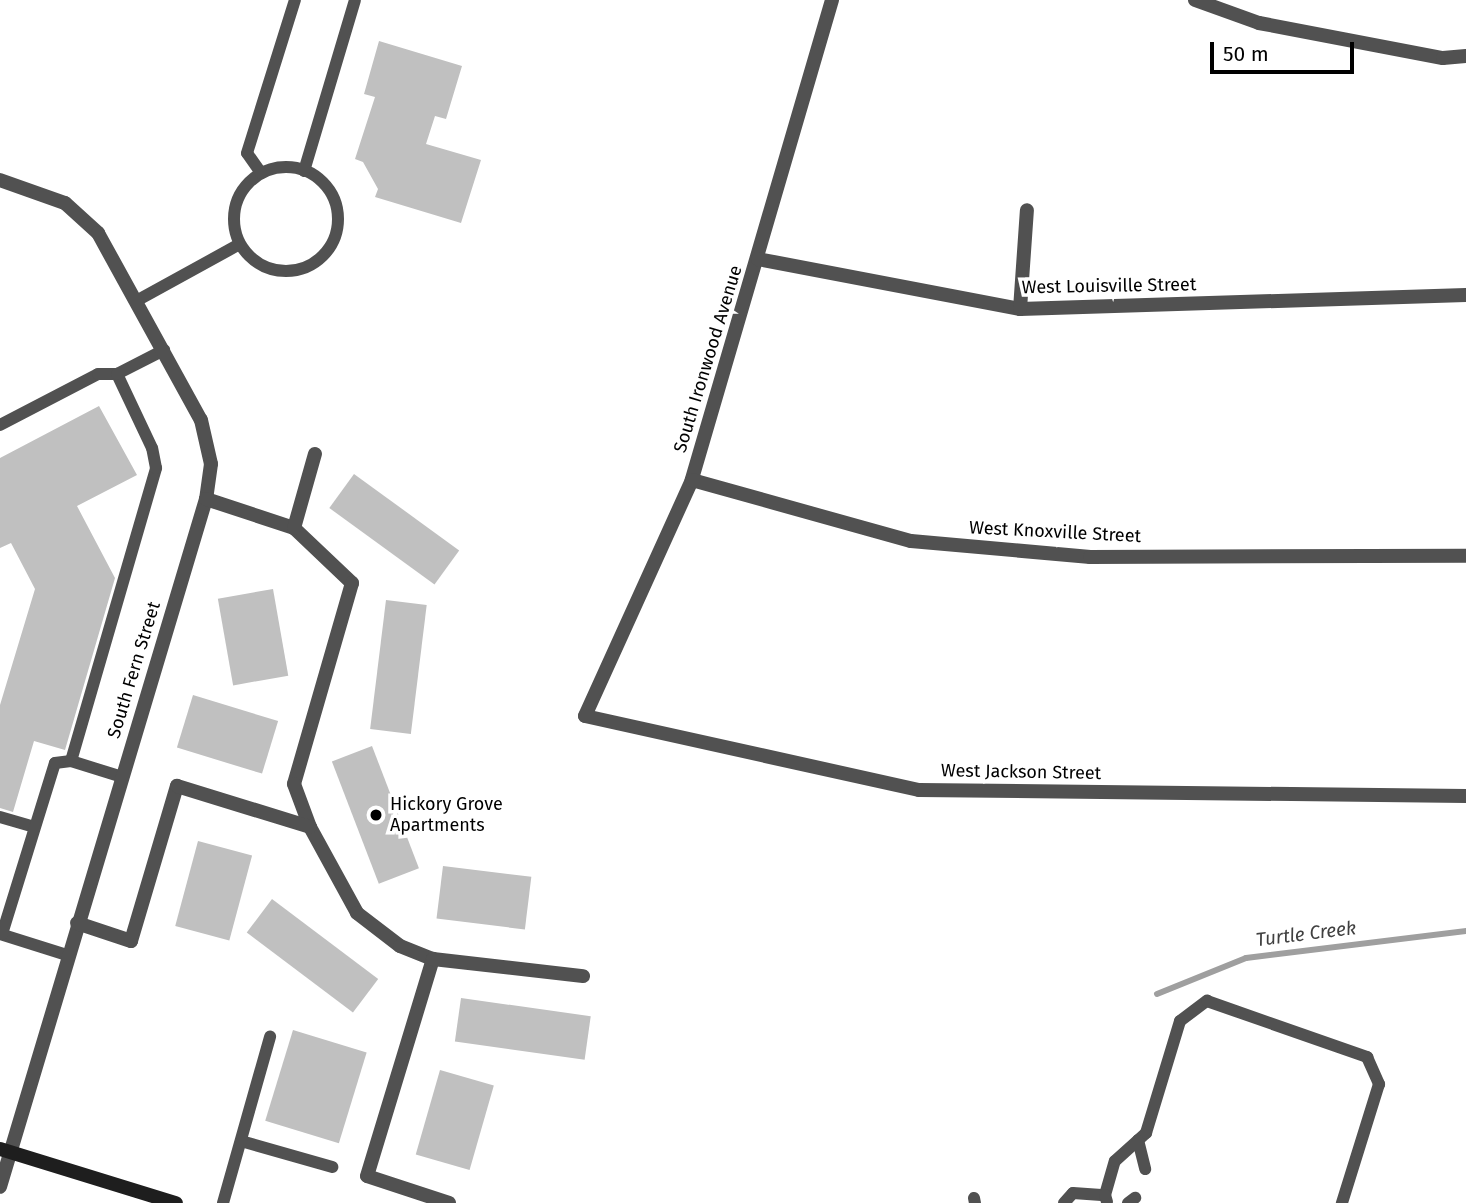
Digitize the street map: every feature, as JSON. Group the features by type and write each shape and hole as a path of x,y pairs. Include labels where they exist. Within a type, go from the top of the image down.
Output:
{"main road":[{"path":"4,1151 176,1203"}],"street":[{"name":"South Ironwood Avenue","path":"585,716 692,480 832,0"},
{"path":"1195,0 1259,23 1443,58 1466,56"},
{"name":"South Fern Street","path":"0,180 65,203 87,219 138,300 201,419 211,464 206,499 77,923 4,1151 0,1187"},
{"path":"1020,309 1027,210"},
{"name":"West Louisville Street","path":"758,259 1020,309 1466,295"},
{"path":"294,528 315,454"},
{"name":"West Knoxville Street","path":"692,480 911,541 1090,557 1466,556"},
{"path":"206,499 294,528 352,583 294,784 310,827 357,913 400,946 433,959 583,976"},
{"name":"West Jackson Street","path":"585,716 919,790 1466,796"},
{"path":"77,923 131,941 177,786 310,827"},
{"path":"433,959 367,1176 449,1203"}],"lane":[{"path":"261,173 247,153 295,0"},
{"path":"304,171 355,0"},
{"path":"277,167 304,171 323,183 333,196 338,213 330,247 318,260 284,271 267,267 240,244 235,229 236,204 248,183 261,173 277,167"},
{"path":"138,300 240,244"},
{"path":"0,425 98,374 117,374 164,350"},
{"path":"71,761 156,468 152,448 117,374"},
{"path":"67,955 1,934 51,769 55,763 71,761 122,777"},
{"path":"0,817 34,827"},
{"path":"1064,1203 1073,1193 1106,1199 1115,1161 1146,1133 1180,1021 1207,1001 1367,1057 1379,1084 1342,1203"},
{"path":"223,1203 270,1037"},
{"path":"1138,1140 1145,1169"},
{"path":"241,1141 332,1167"}],"building":[{"path":"379,41 462,66 446,119 435,116 426,144 481,160 461,223 375,197 378,189 363,162 355,159 375,97 364,94"},
{"path":"99,406 137,475 77,506 115,578 65,750 34,741 13,812 0,808 0,705 35,589 11,543 0,548 0,458"},
{"path":"354,474 459,550 434,584 329,508"},
{"path":"273,589 288,676 233,685 218,599"},
{"path":"386,600 427,605 411,734 370,729"},
{"path":"193,695 278,721 262,774 177,748"},
{"name":"Hickory Grove Apartments","path":"372,746 419,868 379,884 332,761"},
{"path":"198,841 252,855 229,940 175,926"},
{"path":"443,866 531,877 525,929 437,919"},
{"path":"272,899 378,979 353,1013 247,933"},
{"path":"461,998 591,1016 585,1060 455,1042"},
{"path":"293,1030 367,1053 339,1143 265,1121"},
{"path":"440,1070 494,1085 470,1170 416,1155"}],"waterway":[{"name":"Turtle Creek","path":"1157,994 1246,958 1466,931"}],"place":[{"name":"Hickory Grove Apartments","path":"376,815"}]}
